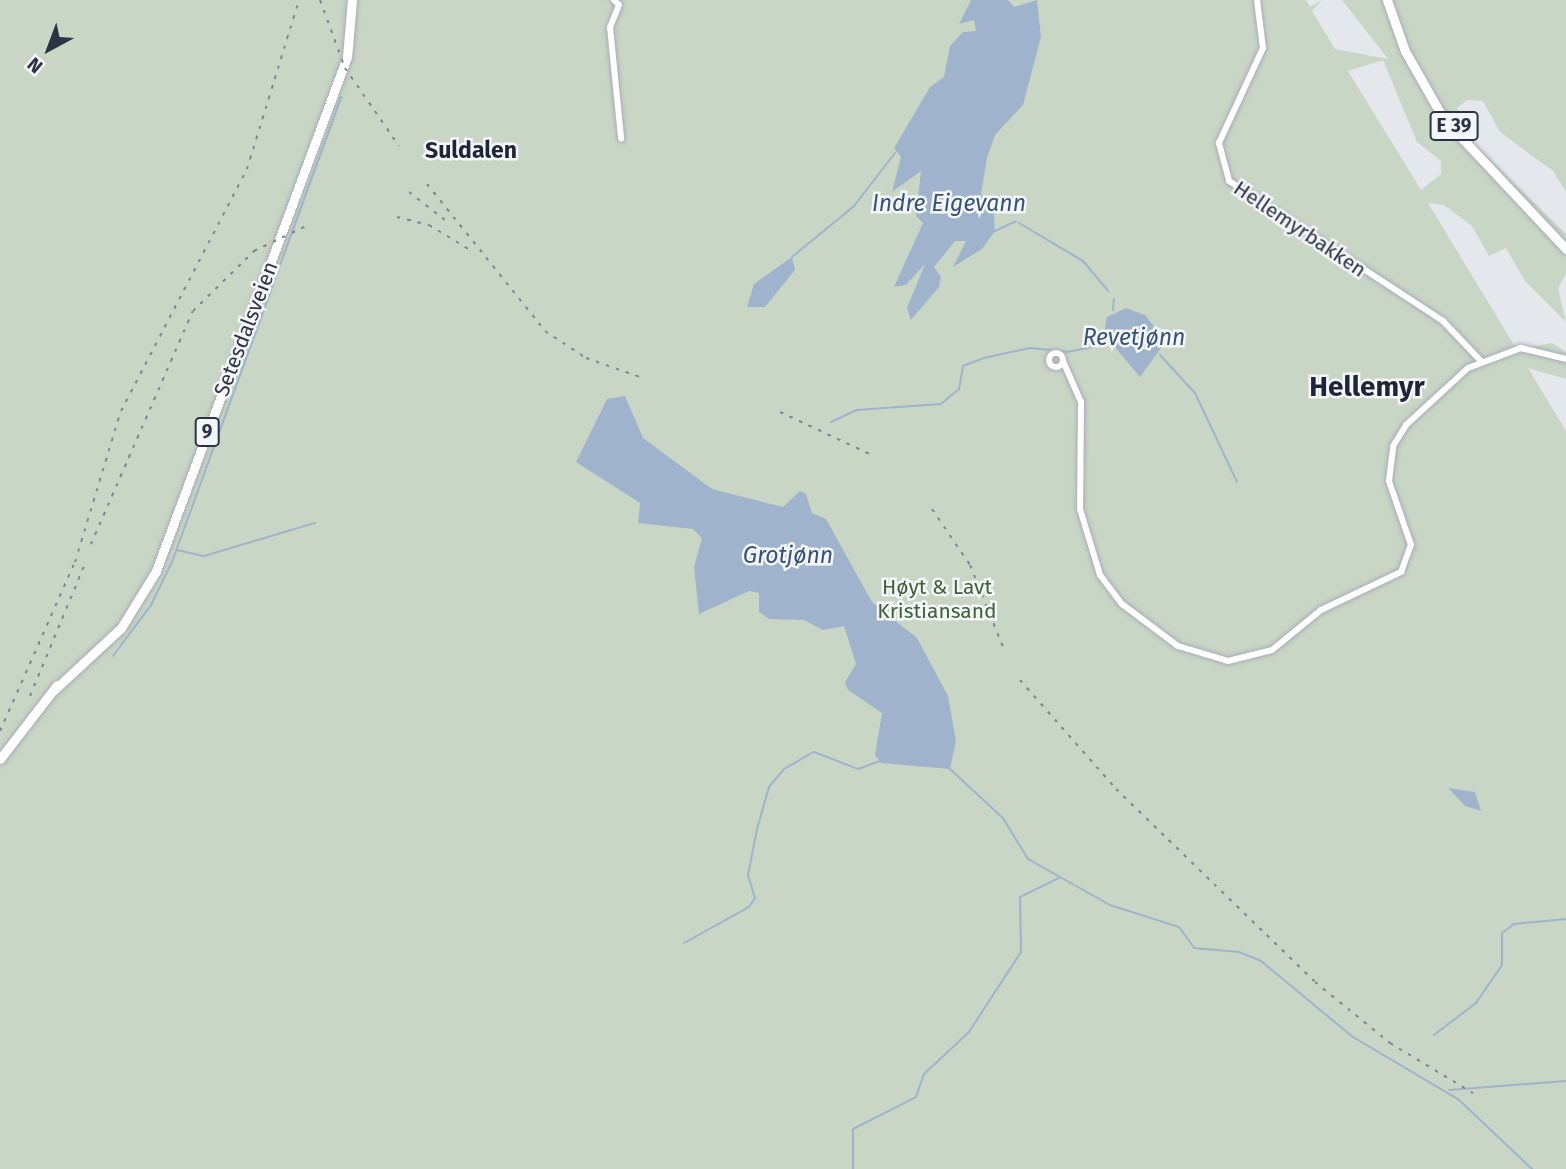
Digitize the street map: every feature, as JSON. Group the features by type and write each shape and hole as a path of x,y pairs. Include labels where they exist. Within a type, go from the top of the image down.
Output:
{"highway":[{"name":"Setesdalsveien","path":"0,759 54,690 122,623 160,562 342,68 350,32 350,0"},
{"name":"E 39","path":"1389,0 1419,71 1457,130 1566,242"},
{"name":"E 39","path":"1389,0 1405,51 1443,118 1566,249"}],"street":[{"path":"614,0 619,5 610,27 621,138"},
{"name":"Hellemyrbakken","path":"1257,0 1261,55 1219,143 1229,181 1463,338 1480,360"},
{"path":"1060,363 1071,376 1082,408 1076,461 1082,525 1112,593 1142,621 1200,657 1241,660 1285,641 1311,618 1388,583 1404,569 1411,545 1389,481 1392,451 1406,425 1480,360 1521,348 1566,359"}],"green space":[{"name":"Høyt & Lavt Kristiansand","path":"0,0 1306,0 1310,7 1322,0 1312,11 1335,49 1388,59 1342,0 1566,0 1566,192 1553,171 1500,132 1483,101 1467,100 1457,108 1471,140 1566,234 1566,274 1558,288 1566,322 1525,281 1506,248 1489,256 1472,226 1444,205 1428,203 1517,350 1552,343 1566,352 1566,379 1528,368 1566,431 1566,1169 0,1169","holes":["1383,60 1417,142 1441,161 1441,174 1421,190 1348,71"]}],"water":[{"name":"Indre Eigevann","path":"971,0 1008,0 1014,7 1037,0 1041,37 1023,105 995,135 987,158 981,194 993,207 995,231 982,249 953,267 966,241 955,241 934,267 941,277 939,287 911,320 907,308 925,264 906,285 894,287 923,223 916,216 921,171 892,192 901,157 894,148 930,87 944,77 950,46 963,32 976,31 974,20 959,24"},
{"path":"792,257 795,270 765,307 747,307 754,284"},
{"name":"Revetjønn","path":"1126,308 1145,315 1166,341 1140,377 1104,334 1107,317"},
{"name":"Grotjønn","path":"625,396 643,438 712,489 783,507 800,491 806,494 812,513 826,519 872,602 917,638 948,696 956,741 950,769 881,763 875,755 882,713 848,690 845,682 856,664 844,626 823,630 804,620 769,619 759,612 759,593 749,591 699,614 694,567 702,538 693,529 638,523 640,503 576,462 607,399"},
{"path":"1448,788 1475,792 1481,811 1465,806"}],"waterway":[{"path":"113,656 151,605 172,562 341,97"},
{"path":"792,257 854,206 895,153"},
{"path":"995,231 1016,221"},
{"path":"1019,223 1083,261 1108,291"},
{"path":"1113,310 1114,299"},
{"path":"831,422 857,410 941,404 959,389 963,366 984,358 1030,348 1067,352 1108,344"},
{"path":"1160,355 1195,393 1237,482"},
{"path":"177,550 204,556 315,523"},
{"path":"684,943 749,907 755,898 748,875 757,829 769,787 784,769 814,752 858,769 880,761"},
{"path":"950,769 1003,818 1028,859 1110,905 1179,927 1194,948 1239,952 1261,961 1353,1037 1458,1099 1532,1169"},
{"path":"853,1169 853,1129 916,1097 924,1074 969,1032 1021,952 1020,897 1059,878"},
{"path":"1434,1035 1476,1003 1502,965 1502,933 1514,924 1566,919"},
{"path":"1449,1090 1566,1081"}],"railway":[{"path":"0,731 75,562 121,411 247,169 299,0"},
{"path":"320,0 345,68 399,146"},
{"path":"427,184 545,331 586,358 643,378"},
{"path":"409,192 445,220"},
{"path":"397,217 429,225 470,250"},
{"path":"91,544 193,311 254,251 310,224"},
{"path":"780,412 874,456"},
{"path":"932,509 970,565 1005,652"},
{"path":"30,696 85,564"},
{"path":"1020,680 1116,789 1315,982 1390,1043 1473,1093"}],"district":[{"name":"Suldalen","path":"471,150"},
{"name":"Hellemyr","path":"1367,387"}]}
